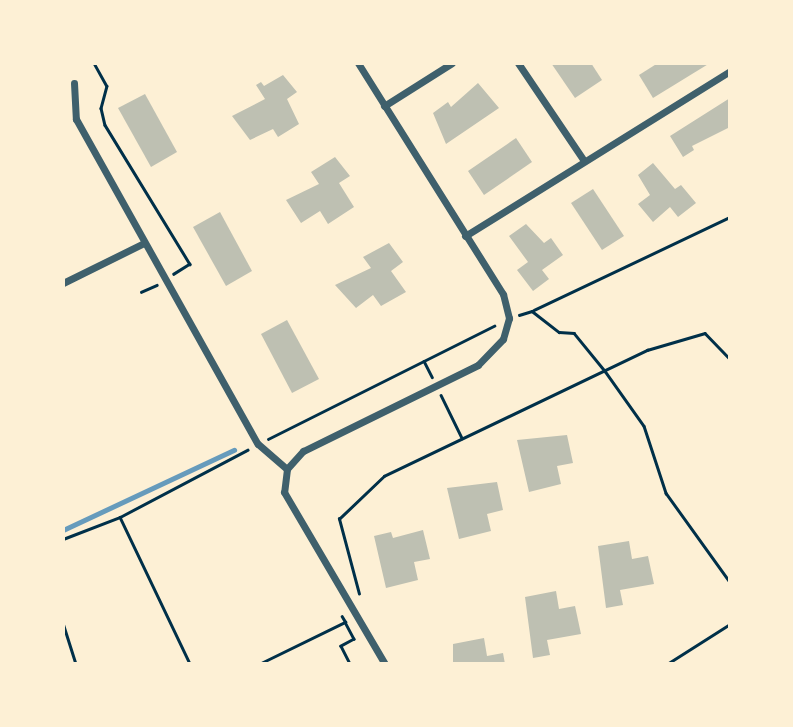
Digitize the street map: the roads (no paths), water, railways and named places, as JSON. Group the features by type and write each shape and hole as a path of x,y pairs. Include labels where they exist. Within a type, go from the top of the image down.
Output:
{"street":[{"path":"358,63 503,295 509,318 503,339 478,365 303,451 287,470 284,492 385,664"},
{"path":"384,106 452,63"},
{"path":"518,63 584,161"},
{"path":"465,236 730,71"},
{"path":"74,83 76,119 144,243 258,444 287,470"},
{"path":"63,284 144,243"}],"waterway":[{"path":"63,530 234,450"}]}
